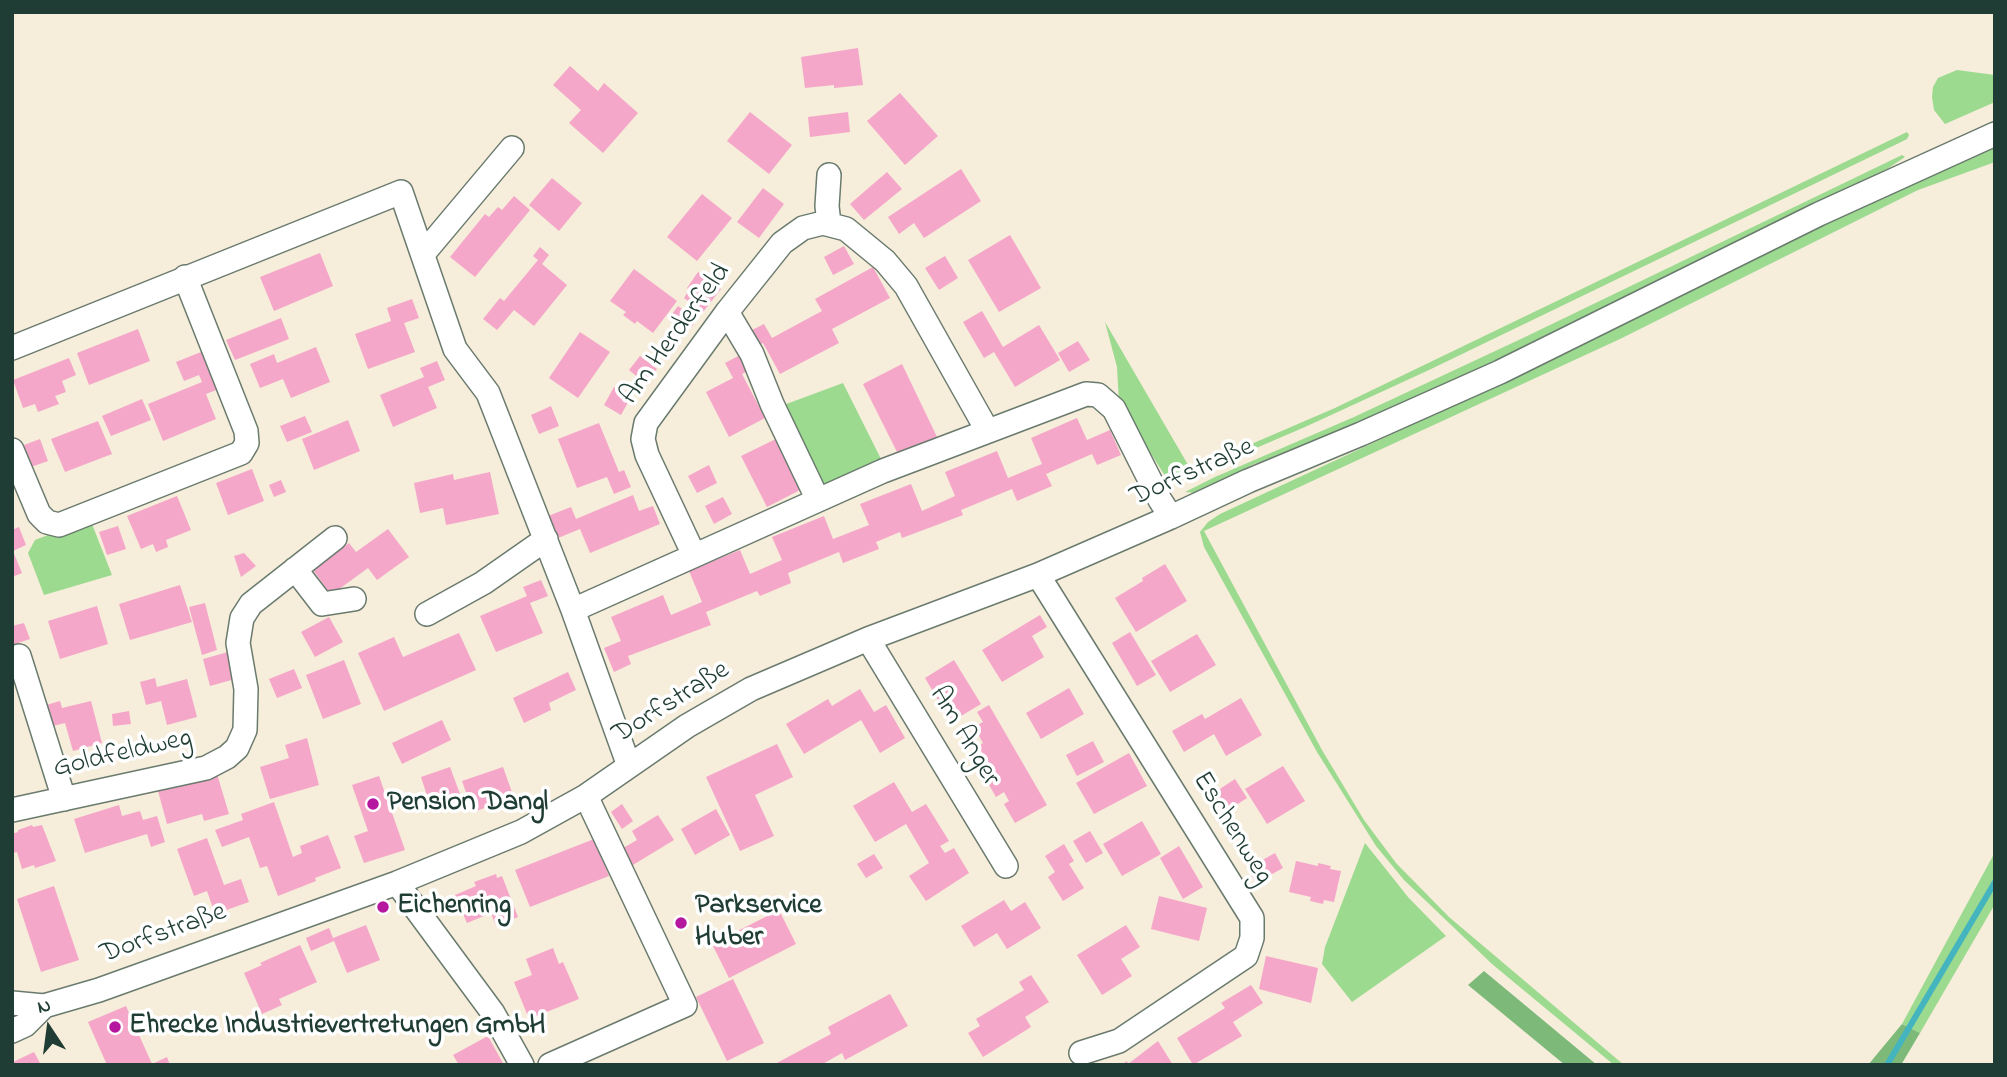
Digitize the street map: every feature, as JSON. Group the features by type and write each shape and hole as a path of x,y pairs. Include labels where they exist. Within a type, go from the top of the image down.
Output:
{"street":[{"name":"Dorfstraße","path":"12,1003 44,1006 99,990 397,883 522,832 586,796 687,726 751,689 868,639 1038,575 1500,372 1819,214 1995,134"},
{"path":"423,254 512,148"},
{"path":"829,175 829,224 846,229 863,241 885,261 905,286 988,430"},
{"path":"12,348 401,192 455,349 488,393 573,610 629,766"},
{"name":"Am Herderfeld","path":"694,555 647,456 643,439 646,424 727,312 782,243 803,228 829,224"},
{"path":"12,450 39,514 47,523 59,525 241,453 247,443 246,431 185,277"},
{"path":"727,312 752,354 772,404 818,500"},
{"path":"573,610 883,471 1076,397 1098,395 1114,409 1171,517"},
{"name":"Goldfeldweg","path":"12,810 206,768 227,757 237,748 245,730 246,689 238,643 242,618 251,604 335,538"},
{"path":"427,614 483,583 546,539"},
{"path":"295,569 322,604 354,599"},
{"name":"Eschenweg","path":"1038,575 1252,918 1252,938 1246,957 1119,1041 1081,1053"},
{"name":"Am Anger","path":"868,639 1006,866"},
{"path":"19,656 64,799"},
{"path":"550,1065 685,1004 586,796"},
{"path":"397,883 493,1013 522,1065"},
{"path":"12,1031 25,1026 44,1006"}],"green space":[{"path":"1957,70 1995,75 1995,102 1945,124 1934,110 1933,87 1938,78"},
{"path":"1907,132 1907,139 1899,143 1429,370 1177,482 1167,479 1119,403 1117,367 1105,322 1191,470 1335,408"},
{"path":"1995,147 1995,162 1918,190 1620,339 1204,531 1322,750 1364,820 1396,863 1449,917 1624,1065 1614,1065 1492,964 1404,880 1376,846 1317,752 1204,547 1200,532 1220,514 1489,389 1831,221"},
{"path":"1902,155 1905,157 1887,169 1514,352 1318,443 1254,464 1196,493 1185,492 1523,338"},
{"path":"843,383 883,463 824,486 781,406"},
{"path":"90,519 112,575 44,595 28,553 35,540"},
{"path":"1365,843 1408,897 1446,936 1352,1002 1322,964 1325,947"},
{"path":"1995,852 1995,904 1920,1033 1902,1024"},
{"path":"1484,971 1597,1065 1565,1065 1468,985"},
{"path":"1902,1024 1920,1033 1901,1065 1868,1065"}],"building":[{"path":"858,48 863,85 805,88 801,57"},
{"path":"570,66 598,91 604,83 638,113 603,153 569,123 581,110 553,85"},
{"path":"900,93 938,136 905,165 867,121"},
{"path":"750,112 792,145 769,174 727,141"},
{"path":"848,112 850,132 810,137 808,117"},
{"path":"961,169 981,201 924,238 914,223 899,234 888,217"},
{"path":"887,172 902,189 864,220 850,204"},
{"path":"552,178 582,203 559,231 529,205"},
{"path":"763,188 784,204 759,238 737,222"},
{"path":"702,194 732,218 697,261 667,237"},
{"path":"514,196 530,210 475,277 450,257 485,214 489,217 498,207 502,210"},
{"path":"1010,235 1041,288 999,312 968,260"},
{"path":"844,246 854,264 833,275 824,257"},
{"path":"540,247 549,255 542,264 567,285 534,326 514,310 497,330 483,319 500,298 504,301 538,260 533,256"},
{"path":"320,253 333,286 274,311 260,277"},
{"path":"945,256 958,278 939,290 925,268"},
{"path":"873,267 890,298 832,329 839,343 780,374 763,343 752,349 744,334 764,324 772,338 822,311 815,299"},
{"path":"634,269 677,301 653,333 637,321 635,324 623,315 626,312 610,301"},
{"path":"698,272 721,289 703,312 684,298"},
{"path":"412,299 419,318 404,323 415,352 368,369 355,334 391,321 387,308"},
{"path":"678,306 697,320 691,328 672,314"},
{"path":"982,311 1003,347 1039,325 1060,360 1015,387 994,352 984,358 963,322"},
{"path":"281,318 289,339 235,360 226,340"},
{"path":"138,329 150,361 89,385 77,353"},
{"path":"580,332 610,352 578,398 549,378"},
{"path":"1078,341 1090,360 1069,372 1058,353"},
{"path":"316,347 330,382 291,398 283,379 260,388 250,364 274,354 277,363"},
{"path":"206,350 224,387 206,394 216,419 163,441 148,404 202,382 199,375 184,381 176,362"},
{"path":"740,355 748,371 742,374 765,418 729,437 706,392 733,378 725,363"},
{"path":"640,356 657,369 645,383 629,370"},
{"path":"69,358 76,375 62,381 66,392 55,396 59,404 38,412 35,404 23,408 13,380"},
{"path":"437,361 445,380 428,387 437,408 393,427 380,395 424,377 420,368"},
{"path":"902,364 938,439 900,458 863,384"},
{"path":"614,387 631,397 621,415 604,405"},
{"path":"142,399 151,420 111,436 102,416"},
{"path":"551,406 559,426 539,434 531,415"},
{"path":"305,416 312,432 287,442 280,426"},
{"path":"1077,418 1087,440 1110,430 1121,455 1097,465 1092,454 1046,474 1052,486 1017,501 1012,489 961,510 963,515 902,538 900,532 876,542 879,549 843,563 839,552 788,573 791,583 760,596 757,591 706,612 711,625 628,656 631,664 614,672 604,648 621,641 611,617 663,595 671,615 702,602 689,571 740,550 750,574 782,560 772,537 824,516 833,539 869,525 860,504 911,484 922,511 955,496 945,472 997,451 1008,478 1042,464 1031,438"},
{"path":"348,420 360,451 314,470 302,439"},
{"path":"98,421 112,454 65,472 51,439"},
{"path":"599,423 619,472 624,470 631,487 614,494 607,477 577,488 558,439"},
{"path":"778,438 804,488 767,507 741,456"},
{"path":"40,439 48,461 31,467 24,445"},
{"path":"709,465 717,483 697,493 688,476"},
{"path":"252,469 264,501 228,515 216,483"},
{"path":"490,472 499,514 446,525 443,508 420,513 414,483 453,474 454,480"},
{"path":"281,480 286,492 274,497 269,485"},
{"path":"633,495 639,511 653,506 660,524 590,553 580,529 558,538 548,516 571,507 576,519"},
{"path":"177,496 191,530 166,540 168,547 156,552 153,544 141,549 127,516"},
{"path":"723,497 732,514 714,524 705,506"},
{"path":"118,526 126,549 107,555 99,532"},
{"path":"19,527 26,545 13,551 22,573 12,577 12,530"},
{"path":"388,529 409,557 377,580 368,568 331,595 313,570 349,543 356,552"},
{"path":"244,553 256,566 241,577 234,556"},
{"path":"1165,564 1187,601 1136,632 1115,598"},
{"path":"541,580 548,596 530,603 543,633 496,652 480,616 527,596 523,587"},
{"path":"180,585 192,622 130,640 119,604"},
{"path":"205,603 217,650 202,655 189,607"},
{"path":"97,606 108,644 60,659 48,621"},
{"path":"1040,615 1047,627 1032,636 1044,657 1002,682 982,650"},
{"path":"329,617 343,642 315,657 301,632"},
{"path":"24,623 30,639 12,645 12,626"},
{"path":"1130,632 1156,675 1137,686 1112,643"},
{"path":"459,633 476,670 384,711 358,653 394,637 403,657"},
{"path":"1197,634 1216,665 1170,692 1151,661"},
{"path":"228,652 235,679 210,686 203,659"},
{"path":"344,660 361,704 323,719 306,675"},
{"path":"954,660 981,704 951,722 925,678"},
{"path":"294,669 302,688 277,698 269,679"},
{"path":"568,672 576,690 549,703 551,710 524,723 513,698"},
{"path":"155,678 157,687 187,679 197,717 167,725 161,701 146,705 140,682"},
{"path":"1069,688 1084,714 1041,739 1026,713"},
{"path":"860,689 874,712 886,705 905,738 880,753 861,720 804,754 786,724 828,699 832,706"},
{"path":"1241,698 1262,735 1226,756 1214,734 1184,752 1172,731 1202,714 1205,719"},
{"path":"60,701 62,708 91,701 102,743 73,751 65,723 49,727 43,706"},
{"path":"989,705 1047,805 1015,823 1004,804 1009,801 1004,792 996,797 978,766 987,760 978,746 983,743 974,727 983,722 977,712"},
{"path":"129,711 131,724 113,726 112,714"},
{"path":"442,720 451,740 402,764 392,743"},
{"path":"307,738 319,785 270,799 260,767 289,758 285,745"},
{"path":"1093,741 1104,762 1077,776 1066,755"},
{"path":"777,744 793,777 755,795 774,836 740,851 706,777"},
{"path":"1129,753 1147,786 1094,814 1076,783"},
{"path":"1283,766 1305,801 1267,824 1245,789"},
{"path":"450,767 460,794 430,805 421,777"},
{"path":"503,767 514,798 473,812 462,781"},
{"path":"217,774 229,814 204,821 202,814 167,824 158,791"},
{"path":"379,776 405,850 364,863 354,836 368,831 352,785"},
{"path":"1235,779 1247,798 1221,815 1209,796"},
{"path":"894,782 912,812 926,804 949,841 940,846 945,853 954,848 969,873 926,901 909,876 929,863 906,824 875,842 853,806"},
{"path":"274,802 293,857 302,853 300,846 328,835 341,868 278,896 267,866 260,868 249,837 222,847 215,830 243,820 241,814"},
{"path":"622,804 633,821 622,829 611,812"},
{"path":"119,805 122,816 140,811 143,820 157,816 165,842 151,847 147,834 85,853 74,819"},
{"path":"716,809 730,835 695,855 681,829"},
{"path":"658,815 674,840 628,868 618,851 637,840 632,831"},
{"path":"1142,821 1161,854 1122,876 1103,844"},
{"path":"32,825 42,825 56,861 22,869 17,852 12,853 12,834"},
{"path":"1090,831 1103,853 1086,863 1073,841"},
{"path":"207,838 224,885 241,879 249,902 215,914 207,891 194,896 177,849"},
{"path":"594,839 609,876 530,907 515,870"},
{"path":"1064,844 1074,861 1069,864 1084,888 1063,901 1048,877 1055,872 1045,856"},
{"path":"1179,846 1203,887 1183,899 1160,858"},
{"path":"1275,853 1283,868 1256,883 1248,868"},
{"path":"874,854 883,868 866,878 857,864"},
{"path":"1296,861 1318,866 1318,863 1341,871 1334,902 1324,900 1323,904 1310,901 1311,897 1289,892"},
{"path":"496,874 497,878 502,876 518,917 496,926 491,913 467,923 455,895 476,886 474,882"},
{"path":"54,886 79,960 41,972 17,899"},
{"path":"1159,896 1207,908 1199,941 1151,929"},
{"path":"1004,900 1011,911 1025,902 1041,928 1007,949 997,933 974,947 961,926"},
{"path":"779,910 796,944 729,978 712,944"},
{"path":"366,925 380,960 347,973 334,941 311,951 306,938 329,928 333,938"},
{"path":"1126,925 1140,947 1121,959 1132,976 1102,995 1077,955"},
{"path":"300,945 317,982 279,999 282,1005 262,1014 244,973"},
{"path":"553,948 559,964 563,962 579,999 529,1019 514,982 532,975 526,959"},
{"path":"1266,956 1318,968 1311,1003 1259,989"},
{"path":"1031,975 1049,1002 1025,1017 1031,1027 983,1057 968,1033 980,1026 976,1019 1024,990 1019,982"},
{"path":"733,979 764,1043 727,1061 696,997"},
{"path":"1251,985 1263,1003 1233,1022 1242,1036 1193,1065 1177,1038 1225,1008 1221,1003"},
{"path":"890,994 908,1026 845,1060 842,1053 821,1065 773,1065 831,1034 828,1027"},
{"path":"126,1006 152,1064 167,1057 170,1065 107,1065 88,1022"},
{"path":"488,1036 504,1065 459,1065 453,1055"},
{"path":"1158,1041 1173,1065 1121,1065 1127,1061 1128,1064"},
{"path":"34,1052 41,1065 14,1065 13,1062"}],"waterway":[{"path":"1887,1065 1995,882"}],"place":[{"name":"Pension Dangl","path":"373,804"},
{"name":"Eichenring","path":"383,907"},
{"name":"Parkservice Huber","path":"681,923"},
{"name":"Ehrecke Industrievertretungen GmbH","path":"115,1027"}]}
